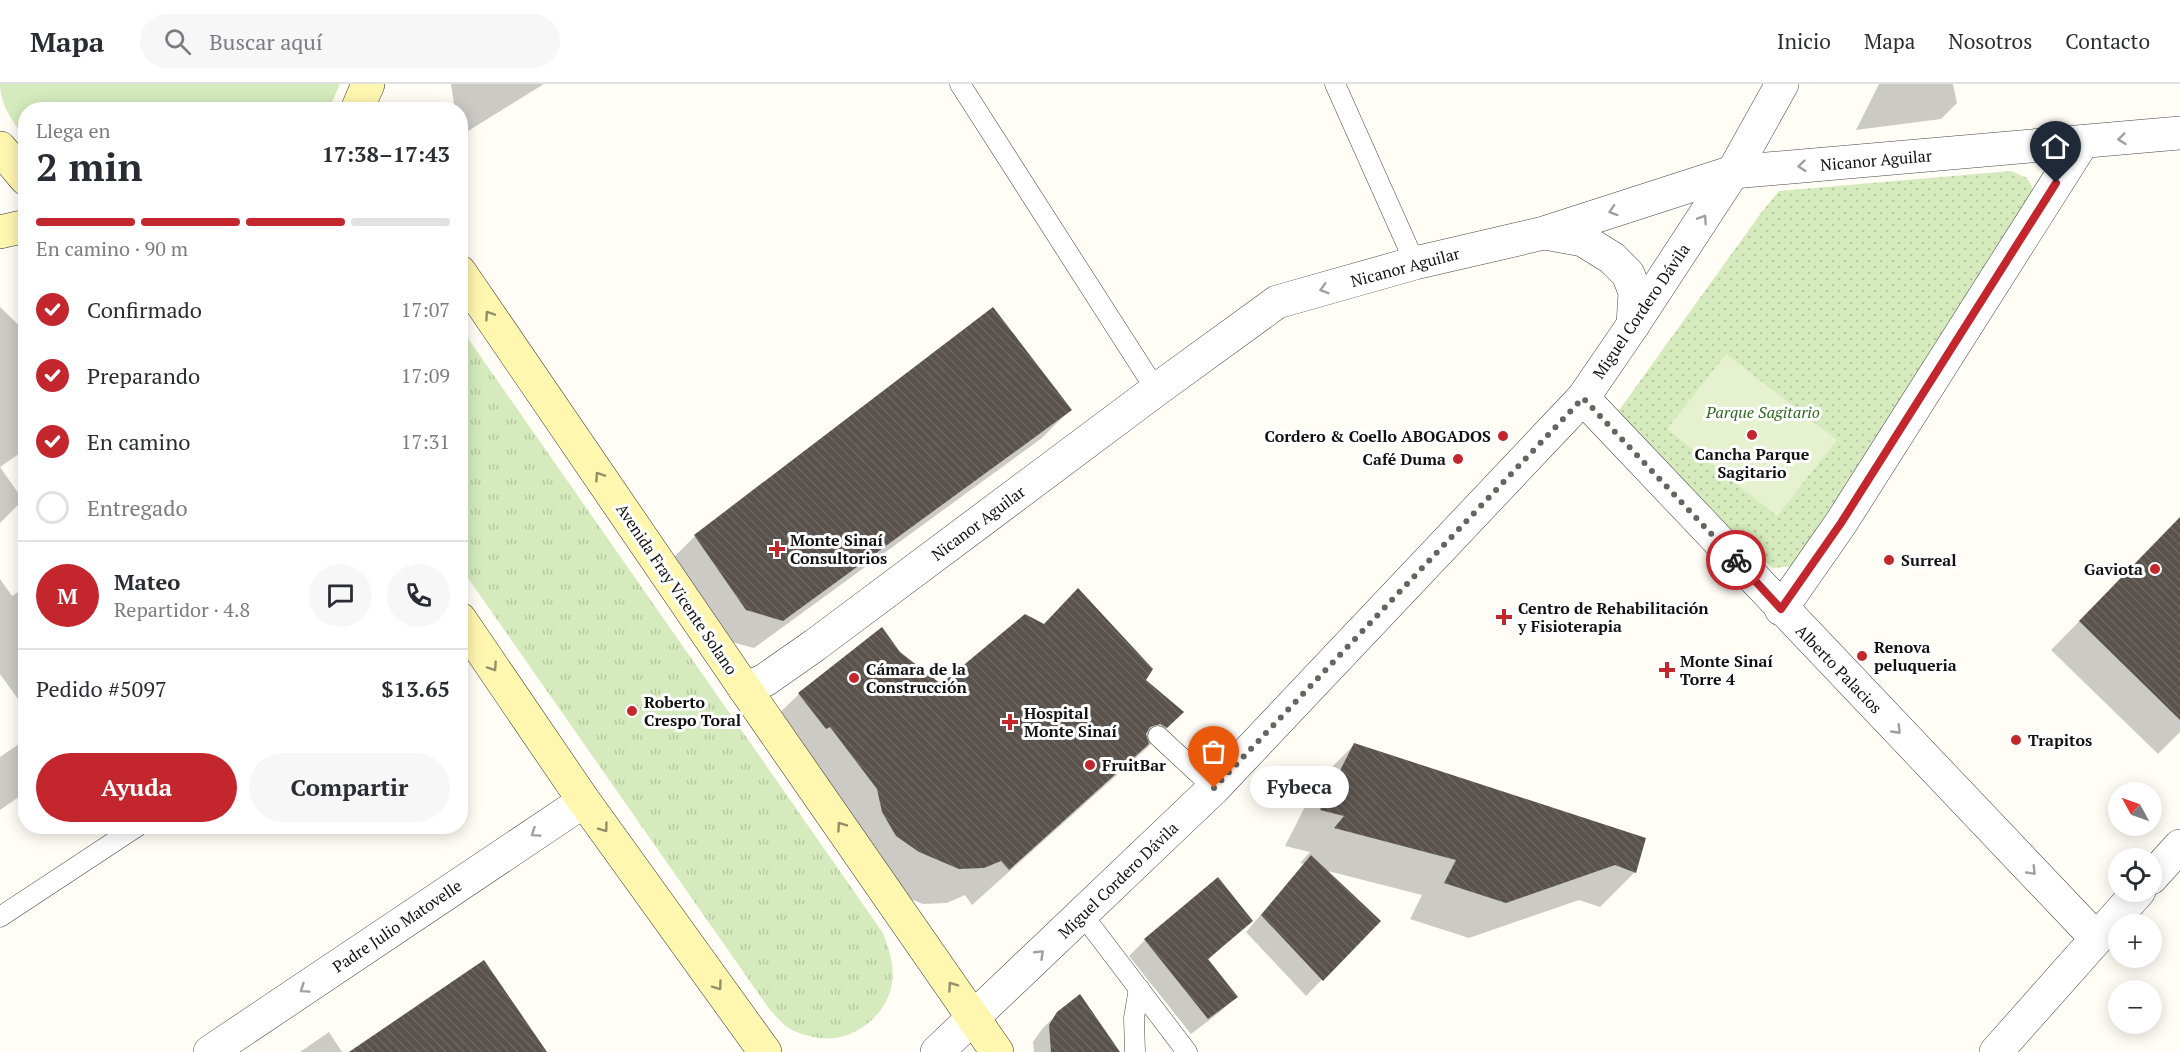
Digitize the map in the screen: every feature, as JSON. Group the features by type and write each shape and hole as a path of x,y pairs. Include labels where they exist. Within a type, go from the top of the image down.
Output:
{"main road":[{"path":"361,102 369,84"},
{"path":"369,84 375,102"},
{"path":"0,148 18,169"},
{"path":"0,232 18,228"},
{"name":"Avenida Fray Vicente Solano","path":"468,284 997,1052"},
{"path":"468,631 584,801 765,1052"}],"street":[{"name":"Miguel Cordero Dávila","path":"937,1052 1214,788 1583,398 1733,172 1782,84"},
{"name":"Nicanor Aguilar","path":"745,689 765,681 815,645 1277,302 1415,263 1544,233 1733,172 2180,133"},
{"path":"1781,609 1841,523 2082,143"},
{"path":"1544,233 1583,240 1612,258 1628,274 1635,292 1633,325"},
{"name":"Alberto Palacios","path":"1583,398 2096,938"},
{"name":"Padre Julio Matovelle","path":"210,1052 584,801"},
{"path":"2162,866 2180,846"},
{"path":"1996,1052 2129,902"}],"lane":[{"path":"960,84 1156,390"},
{"path":"1335,84 1415,263"},
{"path":"1158,736 1214,788"},
{"path":"0,917 126,834"},
{"path":"1083,914 1187,1052"},
{"path":"1135,1052 1134,1018 1139,988"}],"green space":[{"path":"0,84 340,84 332,102 18,102 18,127 5,106"},
{"name":"Parque Sagitario","path":"2011,171 2027,178 2035,192 1795,566 1773,568 1602,434 1779,191"},
{"path":"468,338 883,933 892,964 893,977 886,1001 881,1010 867,1024 849,1034 834,1038 821,1038 796,1032 782,1023 770,1010 468,578"},
{"name":"Cancha Parque Sagitario","path":"1726,354 1837,440 1777,516 1667,429"}],"building":[{"path":"993,307 1072,410 783,621 746,610 694,535"},
{"name":"Gaviota","path":"2180,517 2180,720 2079,621"},
{"name":"Hospital Monte Sinaí","path":"1078,588 1153,669 1146,680 1184,712 1167,728 1160,724 1150,727 1146,734 1149,744 1009,870 1001,861 984,868 959,869 919,852 896,836 882,812 877,789 830,727 826,729 798,693 882,627 900,652 941,684 1025,614 1044,624"},
{"path":"1354,743 1646,838 1636,873 1615,865 1506,903 1444,883 1456,860 1334,828 1344,816 1320,810"},
{"path":"1311,855 1381,921 1323,981 1261,915"},
{"path":"1218,877 1253,921 1208,959 1238,997 1208,1019 1144,939"},
{"path":"484,960 547,1052 349,1052"},
{"path":"1080,994 1120,1052 1051,1052 1049,1025 1057,1012"}],"way so far":[{"path":"1214,788 1583,398 1736,560"}],"place":[{"name":"Cancha Parque Sagitario","path":"1752,435"},
{"name":"Cordero & Coello ABOGADOS","path":"1503,436"},
{"name":"Café Duma","path":"1458,459"},
{"name":"Monte Sinaí Consultorios","path":"777,549"},
{"name":"Surreal","path":"1889,560"},
{"name":"Gaviota","path":"2155,569"},
{"name":"Centro de Rehabilitación y Fisioterapia","path":"1504,617"},
{"name":"Renova peluqueria","path":"1862,656"},
{"name":"Monte Sinaí Torre 4","path":"1667,670"},
{"name":"Cámara de la Construcción","path":"854,678"},
{"name":"Roberto Crespo Toral","path":"632,711"},
{"name":"Hospital Monte Sinaí","path":"1010,722"},
{"name":"Trapitos","path":"2016,740"},
{"name":"FruitBar","path":"1090,765"},
{"name":"Fybeca","path":"1214,788"}],"route":[{"path":"1736,560 1781,609 1841,523 2056,183"}]}
